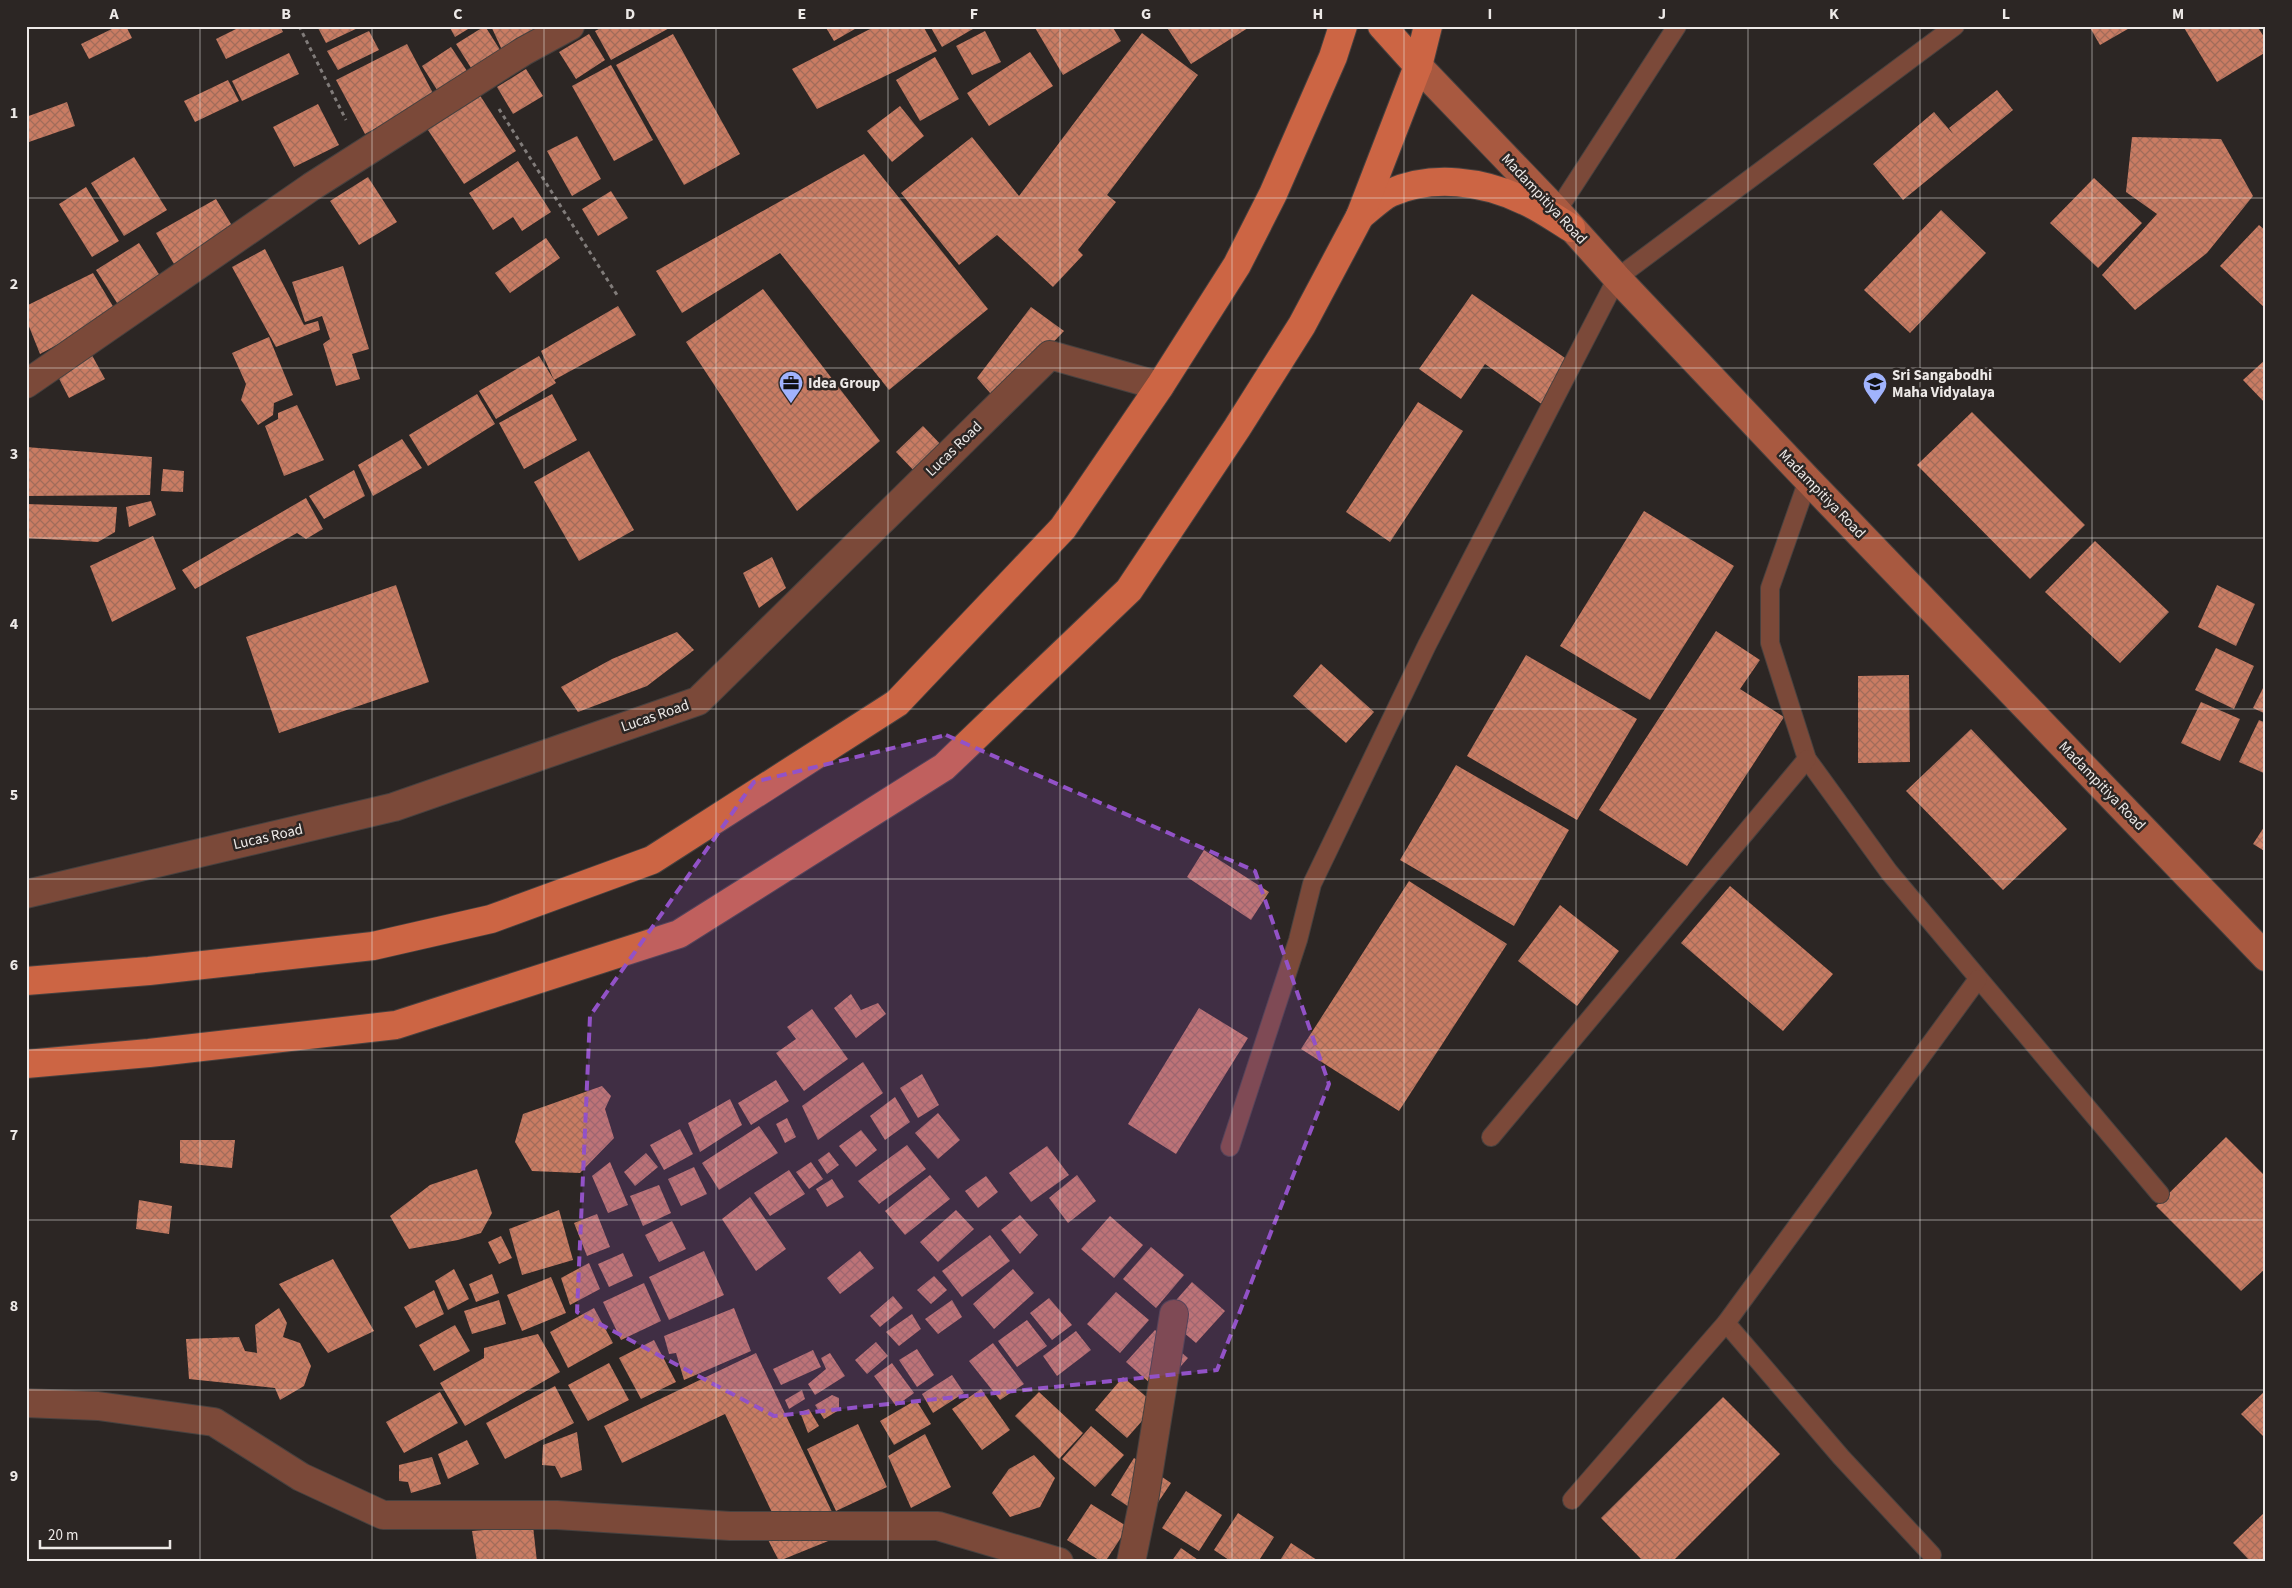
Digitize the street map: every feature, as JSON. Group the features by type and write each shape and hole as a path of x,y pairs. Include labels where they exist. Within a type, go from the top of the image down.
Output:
{"main road":[{"path":"26,981 149,971 373,946 491,919 652,860 897,703 1063,528 1160,386 1237,265 1273,194 1333,57 1343,26"},
{"name":"Madampitiya Road","path":"1382,26 1808,480 2266,957"},
{"path":"26,1064 149,1054 396,1025 679,934 944,766 1129,590 1237,428 1302,325 1360,216 1418,66 1428,26"},
{"path":"1360,216 1389,193 1422,184 1449,182 1474,184 1502,191 1564,220"}],"street":[{"path":"26,384 311,187 524,51 570,26"},
{"name":"Lucas Road","path":"26,894 394,807 698,701 1050,355 1160,386"},
{"path":"1131,1562 1145,1494 1174,1314"},
{"path":"26,1403 98,1406 214,1422 301,1477 383,1515 557,1515 730,1526 938,1526 1059,1562"}],"lane":[{"path":"1564,220 1677,26"},
{"path":"1230,1147 1298,940 1312,884 1427,645 1617,278 1956,26"},
{"path":"1808,480 1770,588 1770,643 1807,759 1889,872 2160,1194"},
{"path":"1491,1137 1807,759"},
{"path":"1572,1500 1726,1323 1978,979"},
{"path":"1726,1323 1841,1457 1932,1555"}],"path":[{"path":"299,26 362,154"},
{"path":"480,79 617,295"}],"highlighted area":[{"path":"946,735 1255,871 1329,1084 1217,1370 774,1416 577,1312 590,1016 754,782"}],"building":[{"path":"118,26 126,26 132,38 89,59 81,44"},
{"path":"242,26 280,26 283,32 226,59 216,39"},
{"path":"317,26 362,26 326,43"},
{"path":"449,26 473,26 455,37"},
{"path":"485,26 502,53 473,71 456,44"},
{"path":"491,26 549,26 502,50"},
{"path":"605,26 673,26 611,60 595,31"},
{"path":"825,26 860,26 834,41"},
{"path":"876,26 923,26 937,51 817,109 792,69"},
{"path":"930,26 978,26 942,47"},
{"path":"1034,26 1112,26 1121,41 1063,75"},
{"path":"1166,26 1251,26 1191,64"},
{"path":"2089,26 2133,26 2100,45"},
{"path":"2183,26 2257,26 2266,40 2266,52 2217,82"},
{"path":"369,31 379,50 338,70 327,51"},
{"path":"985,31 1001,62 972,75 956,46"},
{"path":"1142,33 1198,75 1107,195 1116,202 1078,250 1083,255 1053,287 997,235 959,265 901,193 972,137 1019,196"},
{"path":"589,34 605,60 576,79 559,52"},
{"path":"673,34 740,154 684,185 616,65"},
{"path":"407,44 435,97 365,134 336,80"},
{"path":"451,47 469,74 439,93 422,66"},
{"path":"1030,52 1053,86 989,126 967,93"},
{"path":"289,53 299,74 242,101 232,81"},
{"path":"935,57 959,99 920,121 896,80"},
{"path":"611,65 653,140 614,161 572,86"},
{"path":"526,69 543,96 513,114 497,87"},
{"path":"228,80 239,101 195,122 184,101"},
{"path":"1997,90 2013,110 1903,200 1873,164 1934,112 1953,134 1949,128"},
{"path":"479,94 516,151 464,184 426,127"},
{"path":"67,102 75,126 26,143 26,117"},
{"path":"318,104 339,145 294,167 273,127"},
{"path":"900,106 924,136 892,162 867,131"},
{"path":"577,136 601,179 572,196 547,151"},
{"path":"2132,137 2221,139 2253,196 2207,253 2135,310 2102,275 2157,214 2126,192"},
{"path":"864,154 988,309 889,390 780,253 682,313 656,271"},
{"path":"134,157 167,210 124,236 91,183"},
{"path":"518,161 551,212 522,231 513,217 493,230 469,193"},
{"path":"368,177 397,222 359,245 330,201"},
{"path":"2094,178 2142,223 2098,268 2050,223"},
{"path":"86,187 119,241 92,257 59,204"},
{"path":"611,191 628,218 598,236 582,209"},
{"path":"216,199 234,229 174,264 156,233"},
{"path":"1941,210 1986,253 1910,333 1864,290"},
{"path":"2259,225 2266,231 2266,309 2220,266"},
{"path":"546,238 560,258 510,293 495,273"},
{"path":"139,243 162,279 119,306 96,270"},
{"path":"265,249 304,325 318,321 320,330 276,347 232,267"},
{"path":"343,266 369,349 352,354 360,379 336,386 323,344 330,339 322,316 305,322 292,282"},
{"path":"93,273 117,313 40,354 26,319 26,306"},
{"path":"763,289 880,441 797,511 686,342"},
{"path":"1472,294 1568,360 1543,405 1485,364 1461,399 1419,369"},
{"path":"618,306 636,335 554,380 541,351"},
{"path":"1031,307 1064,331 997,401 977,378"},
{"path":"269,337 293,395 274,403 273,415 258,425 241,400 246,384 232,353"},
{"path":"88,348 105,379 69,398 53,367"},
{"path":"539,356 556,383 496,419 479,391"},
{"path":"2266,359 2266,404 2243,380"},
{"path":"477,394 495,424 428,466 409,435"},
{"path":"552,394 577,440 524,469 499,423"},
{"path":"1418,402 1463,431 1390,542 1346,512"},
{"path":"297,405 324,460 284,476 265,426 278,419 278,413"},
{"path":"1972,412 2085,525 2030,579 1917,465"},
{"path":"923,426 946,450 918,475 896,452"},
{"path":"402,439 422,468 373,496 358,465"},
{"path":"26,447 152,457 150,495 26,496"},
{"path":"589,451 634,530 579,561 534,482"},
{"path":"163,469 184,471 183,492 161,491"},
{"path":"354,470 365,496 324,519 309,496"},
{"path":"306,498 323,529 306,539 297,533 195,589 182,570"},
{"path":"151,501 156,515 129,527 126,507"},
{"path":"26,504 117,507 115,532 98,542 26,538"},
{"path":"1644,511 1734,566 1650,700 1560,646"},
{"path":"153,536 176,589 112,622 90,566"},
{"path":"2095,541 2169,612 2120,663 2045,592"},
{"path":"772,557 786,588 759,608 743,573"},
{"path":"396,585 429,682 279,733 246,637"},
{"path":"2217,585 2255,604 2236,646 2198,627"},
{"path":"1716,631 1760,660 1740,689 1784,717 1687,866 1599,810"},
{"path":"677,632 694,650 647,686 578,712 561,687 612,659"},
{"path":"2216,648 2254,666 2234,709 2195,690"},
{"path":"1526,655 1637,719 1577,820 1467,756"},
{"path":"1321,664 1374,712 1346,743 1293,696"},
{"path":"1909,675 1910,762 1858,763 1858,676"},
{"path":"2266,682 2266,714 2253,708"},
{"path":"2201,702 2240,719 2220,761 2181,743"},
{"path":"2259,720 2266,723 2266,774 2239,762"},
{"path":"1971,729 2067,829 2003,890 1906,791"},
{"path":"1456,765 1569,830 1514,926 1400,860"},
{"path":"2266,824 2266,852 2253,844"},
{"path":"1204,850 1269,892 1251,920 1187,877"},
{"path":"1409,881 1507,944 1399,1111 1301,1049"},
{"path":"1730,886 1833,974 1783,1031 1681,943"},
{"path":"1560,905 1619,951 1577,1006 1518,961"},
{"path":"851,994 861,1010 878,1003 886,1014 856,1038 834,1008"},
{"path":"1199,1008 1248,1038 1176,1154 1128,1124"},
{"path":"812,1009 848,1059 804,1091 776,1053 796,1039 787,1027"},
{"path":"863,1062 883,1093 818,1140 802,1106"},
{"path":"922,1074 939,1105 918,1118 900,1088"},
{"path":"776,1080 789,1101 751,1125 738,1103"},
{"path":"602,1086 611,1096 605,1109 614,1138 580,1173 532,1171 515,1142 523,1114"},
{"path":"895,1097 910,1122 885,1140 870,1116"},
{"path":"730,1099 742,1125 700,1152 688,1123"},
{"path":"938,1113 960,1140 938,1159 915,1133"},
{"path":"787,1118 796,1137 785,1143 776,1124"},
{"path":"759,1126 778,1153 719,1190 702,1163"},
{"path":"680,1129 693,1154 664,1170 650,1145"},
{"path":"861,1130 877,1150 856,1167 839,1146"},
{"path":"2226,1137 2266,1177 2266,1268 2241,1291 2156,1206"},
{"path":"180,1140 235,1140 232,1168 180,1163"},
{"path":"907,1145 926,1169 879,1204 858,1181"},
{"path":"1047,1146 1069,1175 1031,1202 1009,1173"},
{"path":"829,1152 839,1165 827,1174 818,1160"},
{"path":"646,1153 658,1167 635,1186 624,1172"},
{"path":"610,1162 628,1205 608,1213 592,1176"},
{"path":"811,1162 823,1179 809,1189 796,1172"},
{"path":"694,1167 707,1194 681,1206 668,1179"},
{"path":"477,1169 492,1213 481,1233 458,1240 409,1249 390,1216 430,1185"},
{"path":"789,1170 805,1194 770,1216 754,1193"},
{"path":"930,1175 950,1199 905,1235 885,1211"},
{"path":"1077,1175 1096,1201 1068,1223 1049,1198"},
{"path":"986,1176 998,1192 978,1208 965,1191"},
{"path":"832,1179 844,1197 827,1207 816,1189"},
{"path":"659,1185 671,1213 643,1226 630,1196"},
{"path":"750,1197 786,1249 756,1271 722,1219"},
{"path":"139,1200 172,1206 169,1234 136,1229"},
{"path":"559,1210 573,1260 522,1275 509,1229"},
{"path":"956,1210 974,1229 938,1262 920,1242"},
{"path":"597,1214 610,1247 587,1256 574,1223"},
{"path":"1020,1215 1038,1235 1020,1254 1001,1230"},
{"path":"1110,1216 1143,1245 1114,1278 1081,1249"},
{"path":"672,1221 686,1249 659,1262 645,1235"},
{"path":"990,1235 1010,1261 962,1297 942,1271"},
{"path":"501,1236 512,1258 499,1264 488,1242"},
{"path":"1151,1247 1184,1275 1156,1308 1123,1279"},
{"path":"704,1251 724,1295 669,1320 649,1277"},
{"path":"860,1251 874,1268 840,1294 827,1278"},
{"path":"623,1253 633,1276 609,1287 598,1264"},
{"path":"333,1259 374,1331 328,1353 279,1284"},
{"path":"589,1263 600,1289 570,1305 561,1278"},
{"path":"454,1269 469,1299 448,1310 435,1281"},
{"path":"1013,1269 1034,1293 994,1329 973,1304"},
{"path":"492,1274 499,1293 476,1302 469,1284"},
{"path":"934,1276 947,1290 931,1304 917,1290"},
{"path":"551,1277 566,1313 522,1331 507,1295"},
{"path":"1192,1282 1225,1311 1196,1343 1163,1315"},
{"path":"644,1283 661,1321 621,1340 603,1302"},
{"path":"434,1290 444,1314 416,1328 404,1307"},
{"path":"1116,1292 1149,1320 1120,1353 1087,1324"},
{"path":"893,1296 903,1308 880,1327 870,1316"},
{"path":"1049,1298 1072,1325 1052,1340 1030,1313"},
{"path":"499,1300 506,1324 472,1334 464,1311"},
{"path":"952,1300 962,1317 938,1334 925,1319"},
{"path":"279,1308 287,1323 283,1337 300,1343 311,1366 304,1386 280,1400 275,1388 189,1379 186,1339 239,1337 245,1351 257,1353 255,1325"},
{"path":"594,1308 613,1343 568,1368 550,1332"},
{"path":"734,1308 751,1351 684,1380 676,1353 669,1354 664,1336"},
{"path":"912,1314 921,1329 899,1346 886,1332"},
{"path":"1027,1320 1047,1346 1017,1367 998,1341"},
{"path":"455,1325 470,1351 434,1371 419,1345"},
{"path":"1155,1330 1188,1358 1159,1391 1126,1362"},
{"path":"1076,1331 1091,1350 1057,1376 1043,1356"},
{"path":"538,1334 560,1372 465,1426 440,1383 484,1358 484,1348"},
{"path":"654,1340 676,1382 641,1399 619,1358"},
{"path":"876,1342 888,1356 867,1374 855,1360"},
{"path":"993,1343 1024,1384 1000,1400 969,1361"},
{"path":"917,1349 934,1375 917,1387 899,1360"},
{"path":"813,1350 821,1367 781,1385 773,1369"},
{"path":"756,1353 843,1535 779,1561 763,1530 777,1523 725,1414 622,1463 604,1426"},
{"path":"830,1353 845,1376 815,1395 808,1384 826,1369 821,1358"},
{"path":"609,1363 629,1400 588,1421 568,1385"},
{"path":"892,1363 914,1393 896,1406 874,1376"},
{"path":"952,1375 964,1393 933,1413 922,1394"},
{"path":"1123,1377 1156,1405 1127,1438 1095,1410"},
{"path":"555,1386 574,1423 505,1459 486,1423"},
{"path":"981,1389 1010,1430 982,1450 952,1409"},
{"path":"802,1390 805,1399 789,1409 785,1400"},
{"path":"2266,1390 2266,1439 2241,1414"},
{"path":"440,1392 458,1423 404,1453 386,1422"},
{"path":"1039,1392 1083,1433 1059,1459 1015,1416"},
{"path":"832,1395 839,1398 839,1410 824,1419 815,1405"},
{"path":"1723,1397 1780,1454 1672,1562 1644,1562 1601,1518"},
{"path":"916,1400 931,1424 894,1445 880,1421"},
{"path":"809,1409 819,1426 808,1433 800,1412"},
{"path":"858,1424 887,1487 836,1511 807,1449"},
{"path":"1091,1426 1124,1455 1095,1487 1062,1459"},
{"path":"577,1432 582,1470 561,1478 555,1466 542,1465 543,1445"},
{"path":"925,1434 951,1487 911,1508 888,1456"},
{"path":"467,1440 479,1464 448,1479 438,1454"},
{"path":"1034,1455 1055,1478 1040,1507 1010,1517 992,1493 1009,1469"},
{"path":"432,1457 441,1484 411,1493 408,1482 399,1481 399,1465"},
{"path":"1134,1458 1171,1483 1147,1519 1111,1495"},
{"path":"1186,1491 1222,1515 1199,1551 1162,1528"},
{"path":"1091,1504 1128,1527 1105,1562 1102,1562 1067,1540"},
{"path":"2266,1511 2266,1562 2251,1562 2233,1543"},
{"path":"1238,1513 1274,1537 1258,1562 1232,1562 1214,1550"},
{"path":"533,1526 537,1562 477,1562 472,1531"},
{"path":"1291,1543 1320,1562 1279,1562"},
{"path":"1181,1548 1201,1562 1171,1562"}],"place":[{"name":"Idea Group","path":"791,404"},
{"name":"Sri Sangabodhi Maha Vidyalaya","path":"1875,405"}]}
